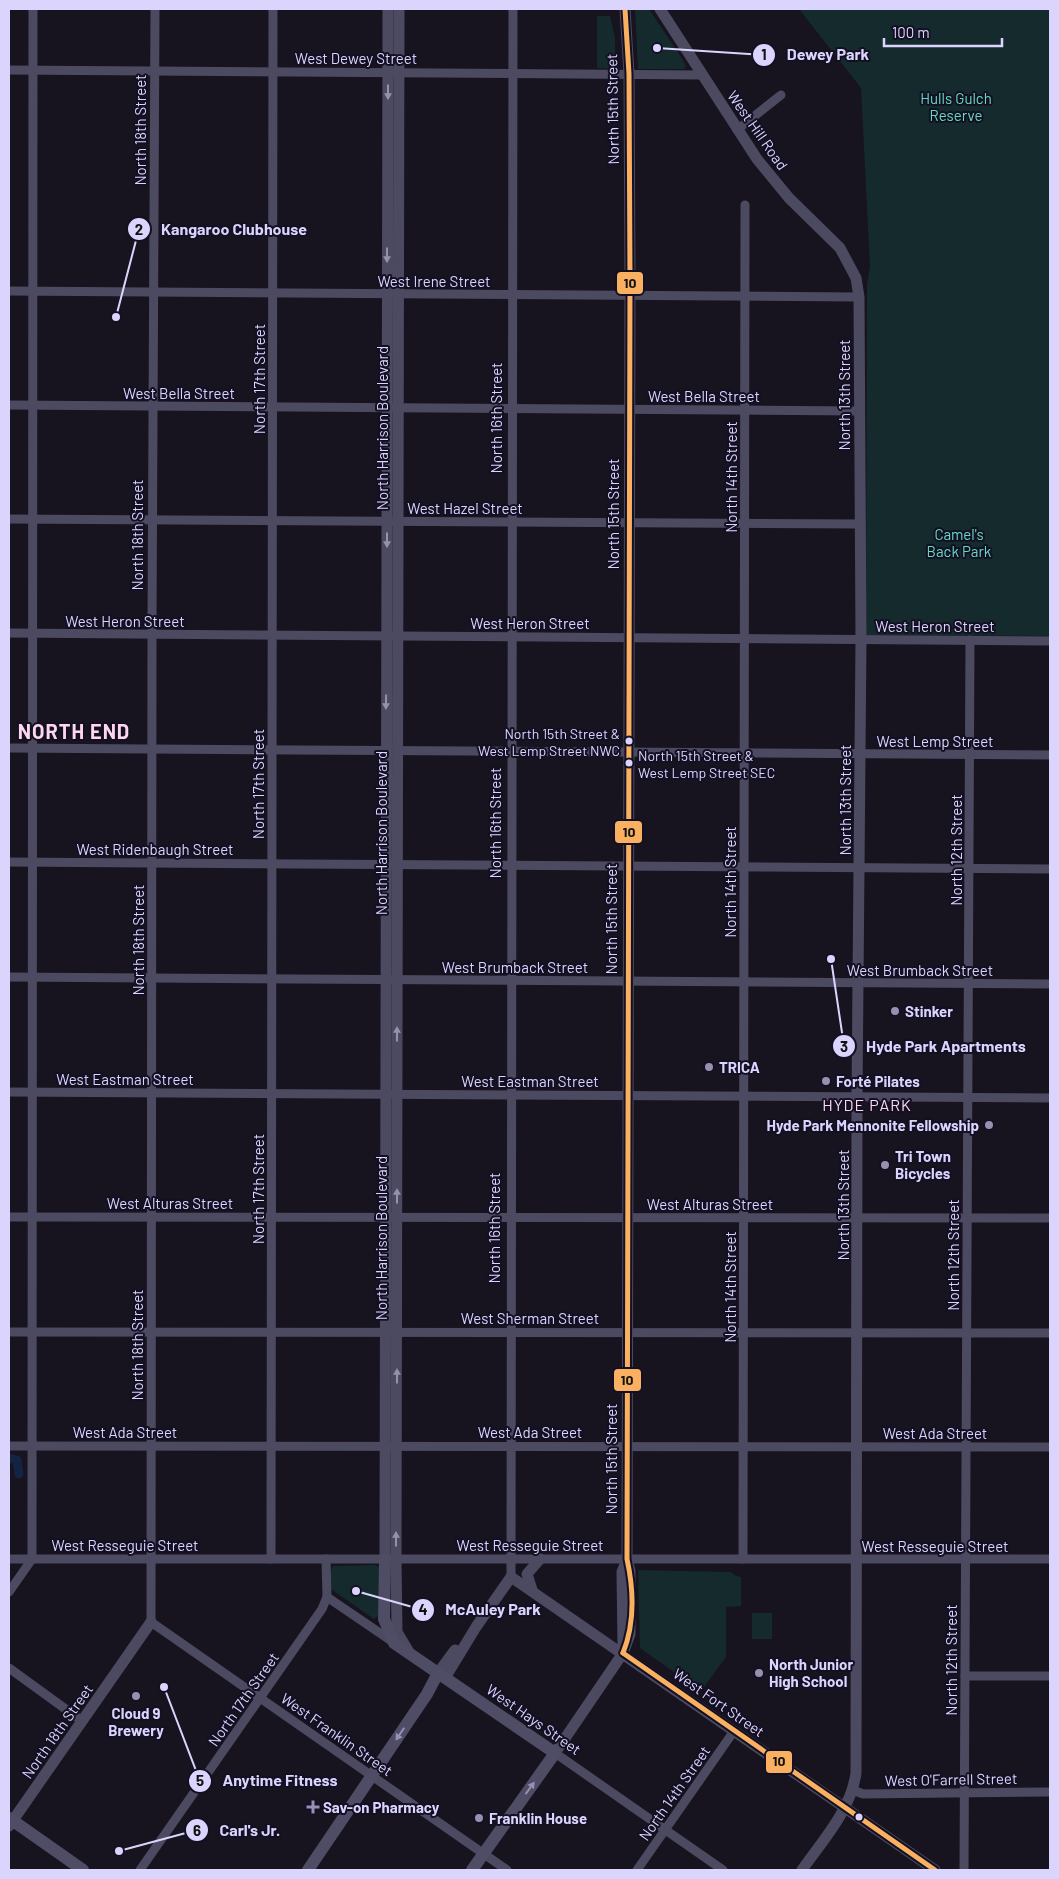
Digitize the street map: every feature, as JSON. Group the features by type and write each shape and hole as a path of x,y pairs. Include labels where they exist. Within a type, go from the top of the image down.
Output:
{"main road":[{"name":"North Harrison Boulevard","path":"391,1559 384,1619 394,1642"},
{"name":"West Hays Street","path":"394,1642 555,1753"},
{"path":"308,1870 427,1694 439,1686 442,1676"},
{"path":"472,1870 555,1753"},
{"path":"10,1822 83,1870"}],"street":[{"path":"9,1592 32,1559 33,9"},
{"name":"North 18th Street","path":"10,1822 151,1622 152,520 155,9"},
{"name":"North 17th Street","path":"271,1559 273,9"},
{"name":"North Harrison Boulevard","path":"388,9 393,72 391,1559 397,1632 410,1654"},
{"name":"North Harrison Boulevard","path":"393,72 399,9"},
{"name":"North 16th Street","path":"511,1576 512,9"},
{"name":"North 15th Street","path":"623,1653 622,1572 627,1559 630,296 629,74 625,9"},
{"name":"West Hill Road","path":"660,9 737,130 789,198 840,248 846,257"},
{"name":"West Dewey Street","path":"9,70 703,74"},
{"path":"737,130 781,96"},
{"name":"North 14th Street","path":"743,1559 745,205"},
{"name":"North 13th Street","path":"802,1870 845,1809 853,1790 856,1773 858,1446 857,1096 861,639 859,297 856,278 846,257"},
{"name":"West Irene Street","path":"9,291 859,297"},
{"name":"West Bella Street","path":"9,405 859,411"},
{"name":"West Hazel Street","path":"9,519 860,524"},
{"name":"West Heron Street","path":"9,633 1050,641"},
{"name":"North 12th Street","path":"964,1870 970,640"},
{"name":"West Lemp Street","path":"9,748 1050,755"},
{"name":"West Ridenbaugh Street","path":"9,862 1050,869"},
{"name":"West Brumback Street","path":"9,977 1050,984"},
{"name":"West Eastman Street","path":"9,1092 1050,1098"},
{"name":"West Alturas Street","path":"9,1217 1050,1218"},
{"name":"West Sherman Street","path":"9,1332 1050,1333"},
{"name":"West Ada Street","path":"9,1446 1050,1447"},
{"name":"West Resseguie Street","path":"9,1559 1050,1559"},
{"path":"533,1591 529,1586 528,1574 540,1559"},
{"path":"326,1560 327,1597"},
{"path":"442,1676 511,1576"},
{"name":"West Fort Street","path":"511,1576 935,1870"},
{"name":"North 17th Street","path":"140,1870 322,1609 327,1597"},
{"name":"West Hays Street","path":"327,1597 394,1642"},
{"name":"West Franklin Street","path":"151,1622 507,1870"},
{"path":"555,1753 623,1653"},
{"path":"9,1668 82,1721"},
{"path":"964,1676 1050,1676"},
{"name":"North 14th Street","path":"637,1870 734,1731"},
{"name":"West Hays Street","path":"555,1753 723,1870"},
{"name":"West O'Farrell Street","path":"853,1790 863,1794 1050,1792"}],"green space":[{"path":"635,9 649,9 683,60 686,67 684,69 638,69"},
{"path":"799,9 1050,9 1050,636 866,635 867,284 870,267 861,88"},
{"path":"597,16 610,16 615,38 615,69 597,68"},
{"path":"375,1565 379,1567 378,1616 374,1619 328,1587 329,1572 333,1566"},
{"path":"638,1570 731,1572 741,1577 741,1606 726,1607 726,1657 701,1691 640,1648"},
{"path":"752,1613 772,1613 772,1639 752,1639"}],"waterway":[{"path":"9,1458 17,1460 19,1474"}],"transit line":[{"name":"10","path":"623,1653 630,1630 632,1607 627,1559 630,281 629,74 625,9"},
{"name":"10","path":"623,1653 935,1870"}],"place":[{"name":"Dewey Park","path":"657,48"},
{"name":"Kangaroo Clubhouse","path":"116,317"},
{"name":"North 15th Street & West Lemp Street NWC","path":"629,741"},
{"name":"North 15th Street & West Lemp Street SEC","path":"629,763"},
{"name":"Hyde Park Apartments","path":"831,959"},
{"name":"Stinker","path":"895,1011"},
{"name":"TRICA","path":"709,1067"},
{"name":"Forté Pilates","path":"826,1081"},
{"name":"Hyde Park Mennonite Fellowship","path":"989,1125"},
{"name":"Tri Town Bicycles","path":"885,1165"},
{"name":"McAuley Park","path":"356,1591"},
{"name":"North Junior High School","path":"759,1673"},
{"name":"Anytime Fitness","path":"164,1687"},
{"name":"Cloud 9 Brewery","path":"136,1696"},
{"name":"Sav-on Pharmacy","path":"313,1807"},
{"name":"Franklin House","path":"479,1818"},
{"name":"Carl's Jr.","path":"119,1851"}],"district":[{"name":"NORTH END","path":"74,731"},
{"name":"HYDE PARK","path":"867,1104"}],"park label":[{"name":"Hulls Gulch Reserve","path":"956,106"},
{"name":"Camel's Back Park","path":"959,542"}]}
